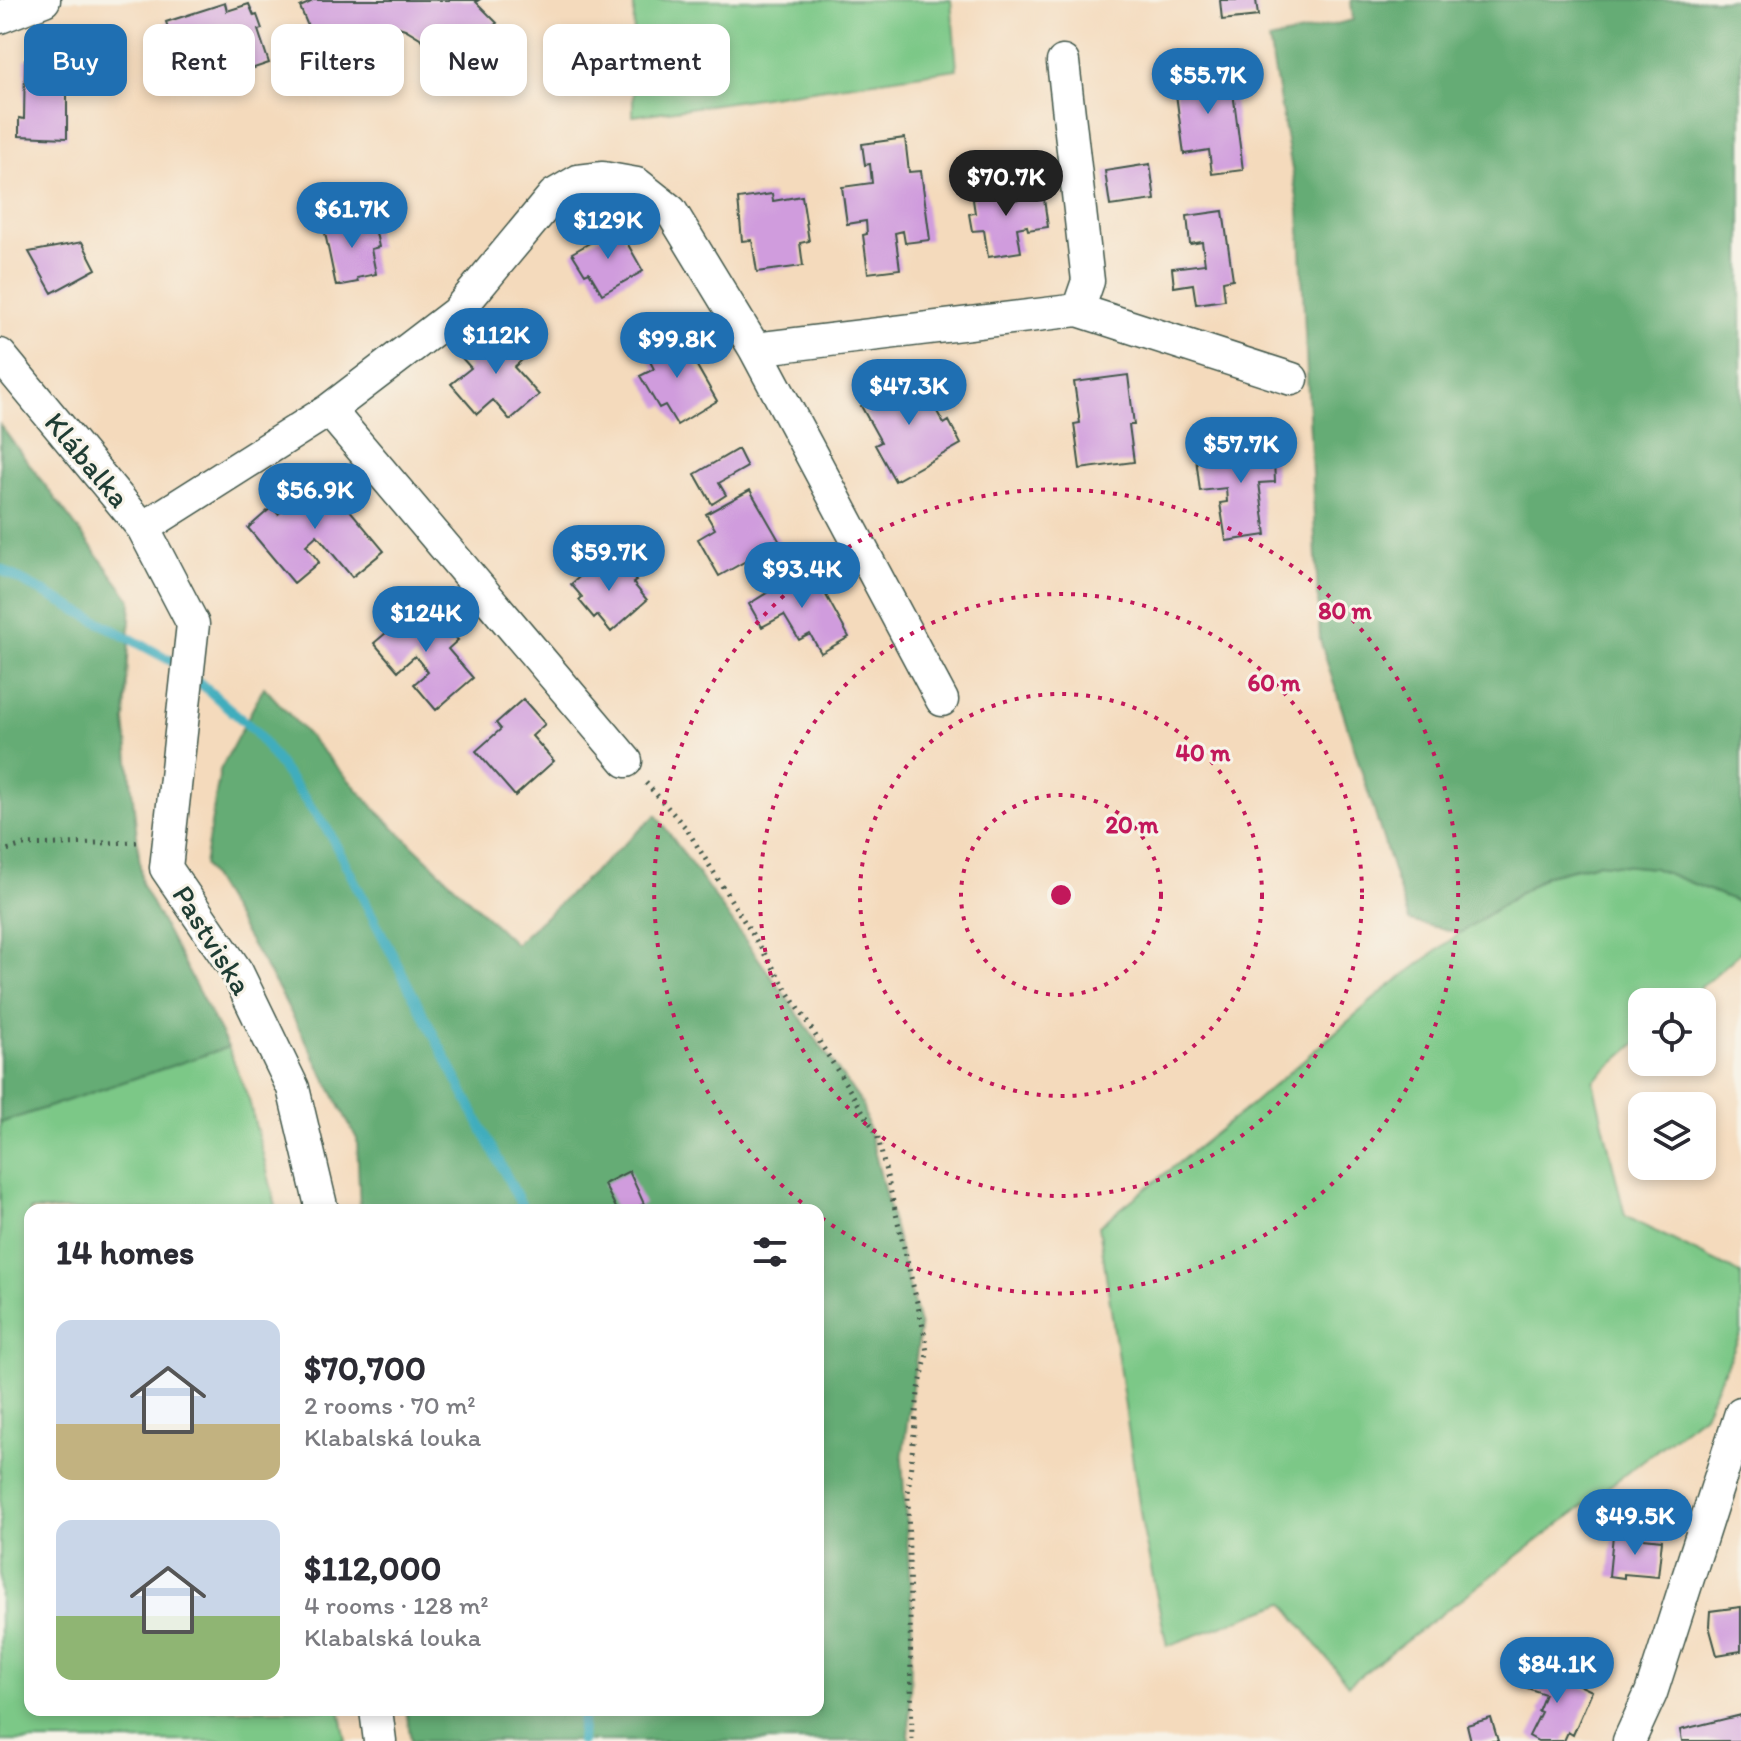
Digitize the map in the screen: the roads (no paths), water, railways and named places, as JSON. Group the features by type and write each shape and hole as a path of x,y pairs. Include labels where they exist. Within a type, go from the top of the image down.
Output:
{"street":[{"path":"0,17 44,0"},
{"path":"1063,62 1088,281 1078,310"},
{"path":"143,528 329,410 456,313 554,195 578,181 603,178 637,184 671,211 755,349 942,700"},
{"path":"755,349 1078,310 1292,379"},
{"name":"Klábalka","path":"0,355 143,528"},
{"path":"329,410 626,761"},
{"name":"Pastviska","path":"143,528 193,624 166,868 237,972 293,1088 321,1204"},
{"path":"1629,1741 1651,1693 1741,1413"},
{"path":"377,1716 380,1741"}],"waterway":[{"path":"0,569 181,666"},
{"path":"193,677 254,730 329,832 521,1204"},
{"path":"581,1741 583,1716"}]}
